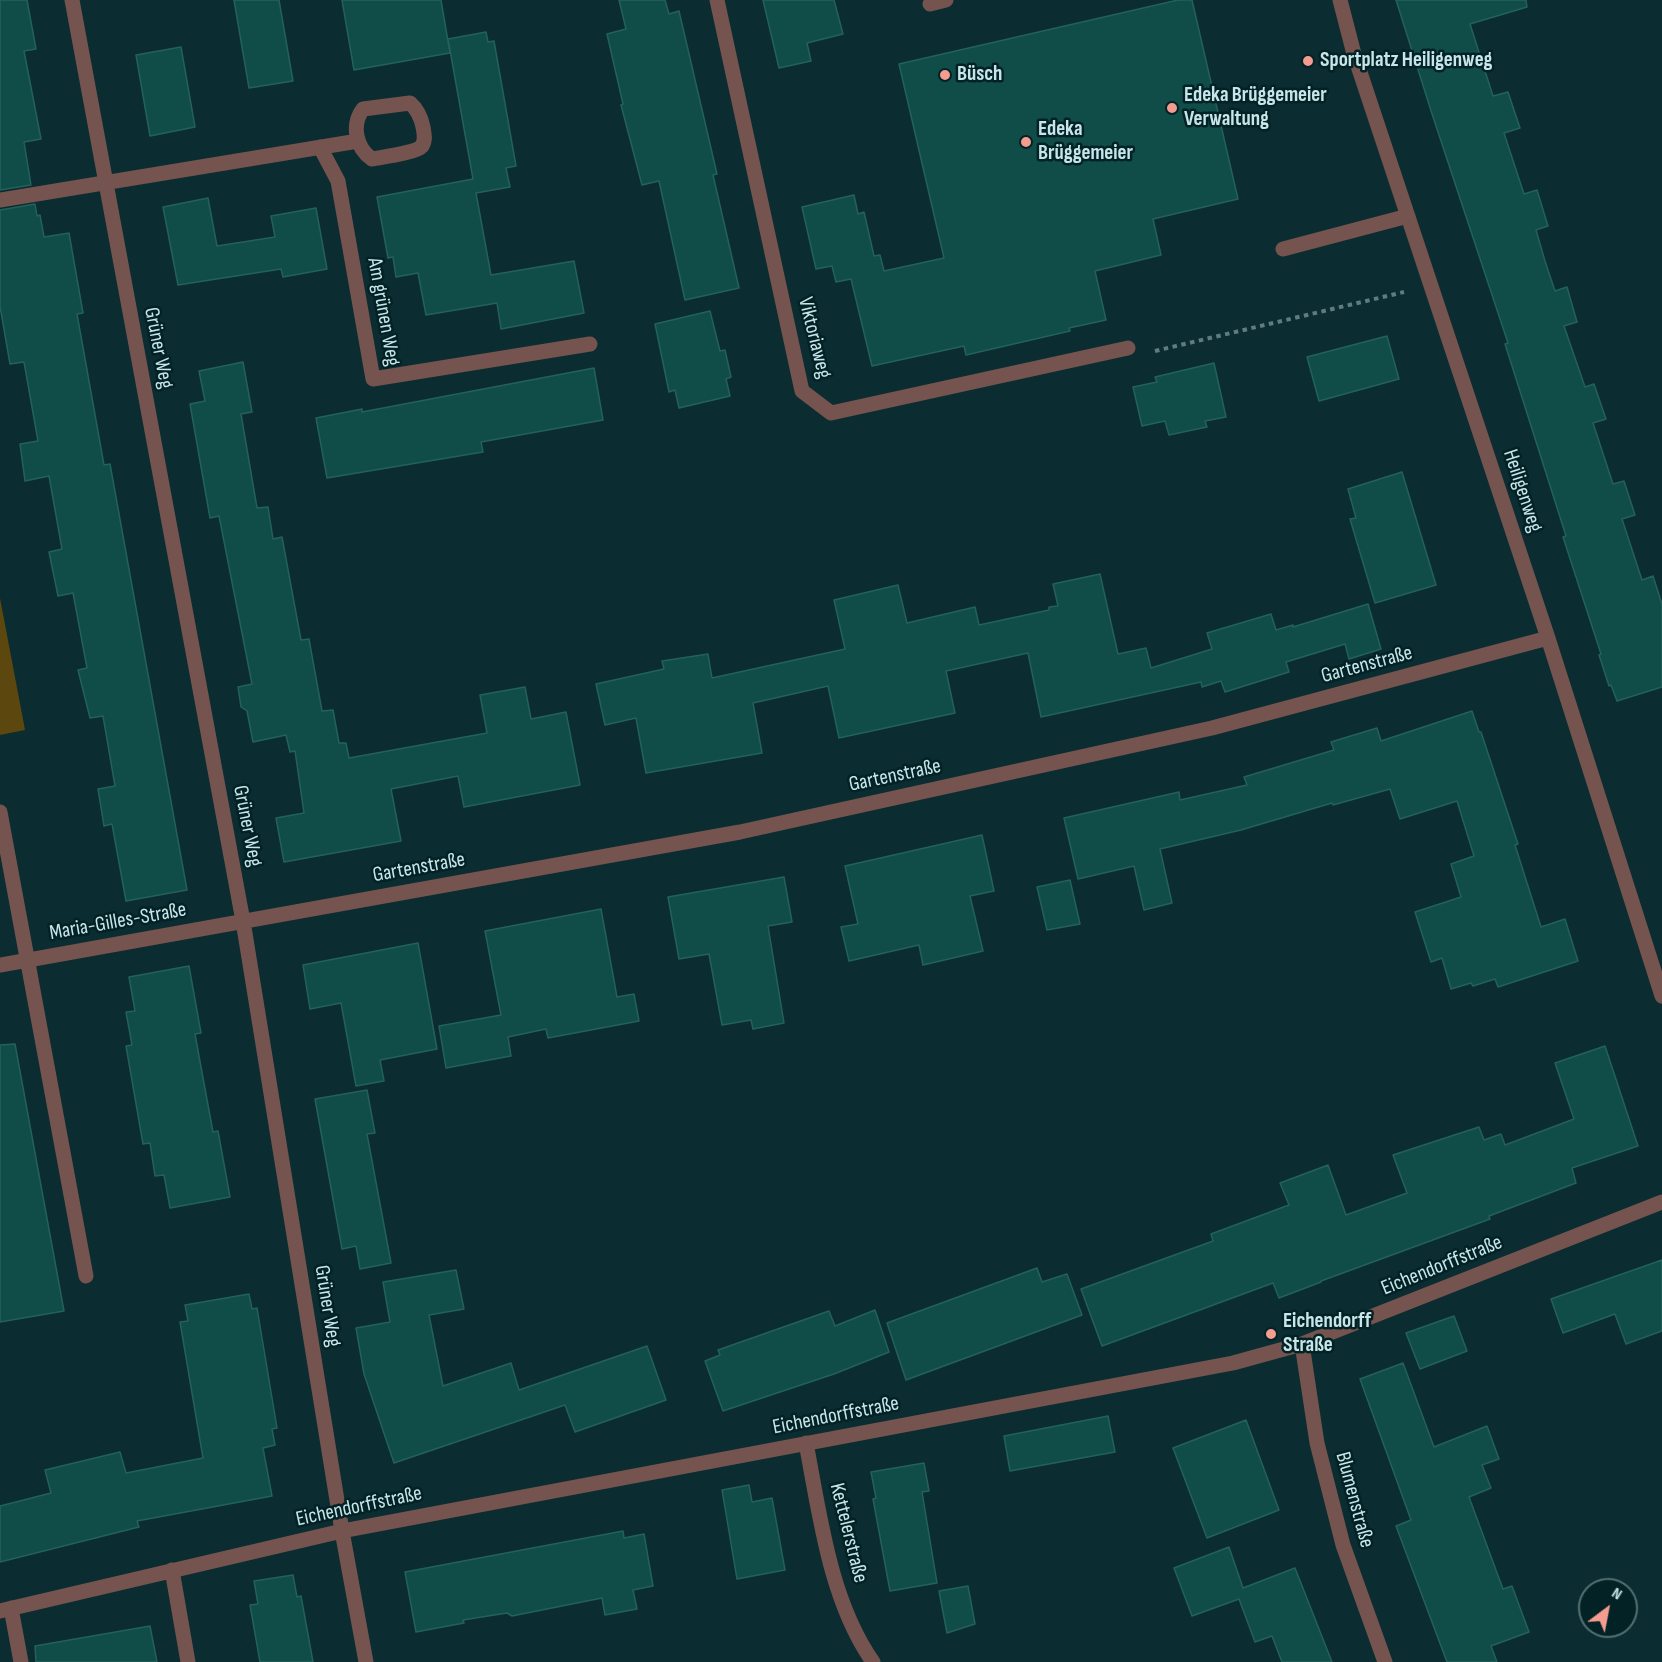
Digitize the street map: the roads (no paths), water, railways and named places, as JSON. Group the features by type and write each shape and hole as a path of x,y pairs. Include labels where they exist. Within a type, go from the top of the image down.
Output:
{"street":[{"name":"Grüner Weg","path":"72,0 243,921 342,1530 366,1662"},
{"name":"Viktoriaweg","path":"717,0 802,391 831,413 1128,348"},
{"path":"930,4 946,0"},
{"name":"Heiligenweg","path":"1340,0 1354,54 1548,638 1662,996"},
{"path":"410,103 421,117 424,138 421,146 415,150 372,159 363,152 358,141 357,116 363,109 410,103"},
{"path":"0,200 358,141"},
{"name":"Am grünen Weg","path":"320,147 338,181 373,379 590,344"},
{"path":"1282,249 1408,216"},
{"name":"Gartenstraße","path":"243,921 740,832 1212,728 1548,638"},
{"path":"0,812 86,1276"},
{"name":"Maria-Gilles-Straße","path":"0,965 243,921"},
{"name":"Eichendorffstraße","path":"5,1609 342,1530 1233,1364 1302,1344 1662,1202"},
{"name":"Blumenstraße","path":"1302,1344 1317,1443 1343,1545 1385,1662"},
{"name":"Kettelerstraße","path":"806,1443 830,1563 860,1643 873,1662"},
{"path":"172,1570 188,1662"},
{"path":"5,1609 21,1662"}],"place":[{"name":"Sportplatz Heiligenweg","path":"1308,61"},
{"name":"Büsch","path":"945,75"},
{"name":"Edeka Brüggemeier Verwaltung","path":"1172,108"},
{"name":"Edeka Brüggemeier","path":"1026,142"},
{"name":"Eichendorff Straße","path":"1271,1334"}]}
